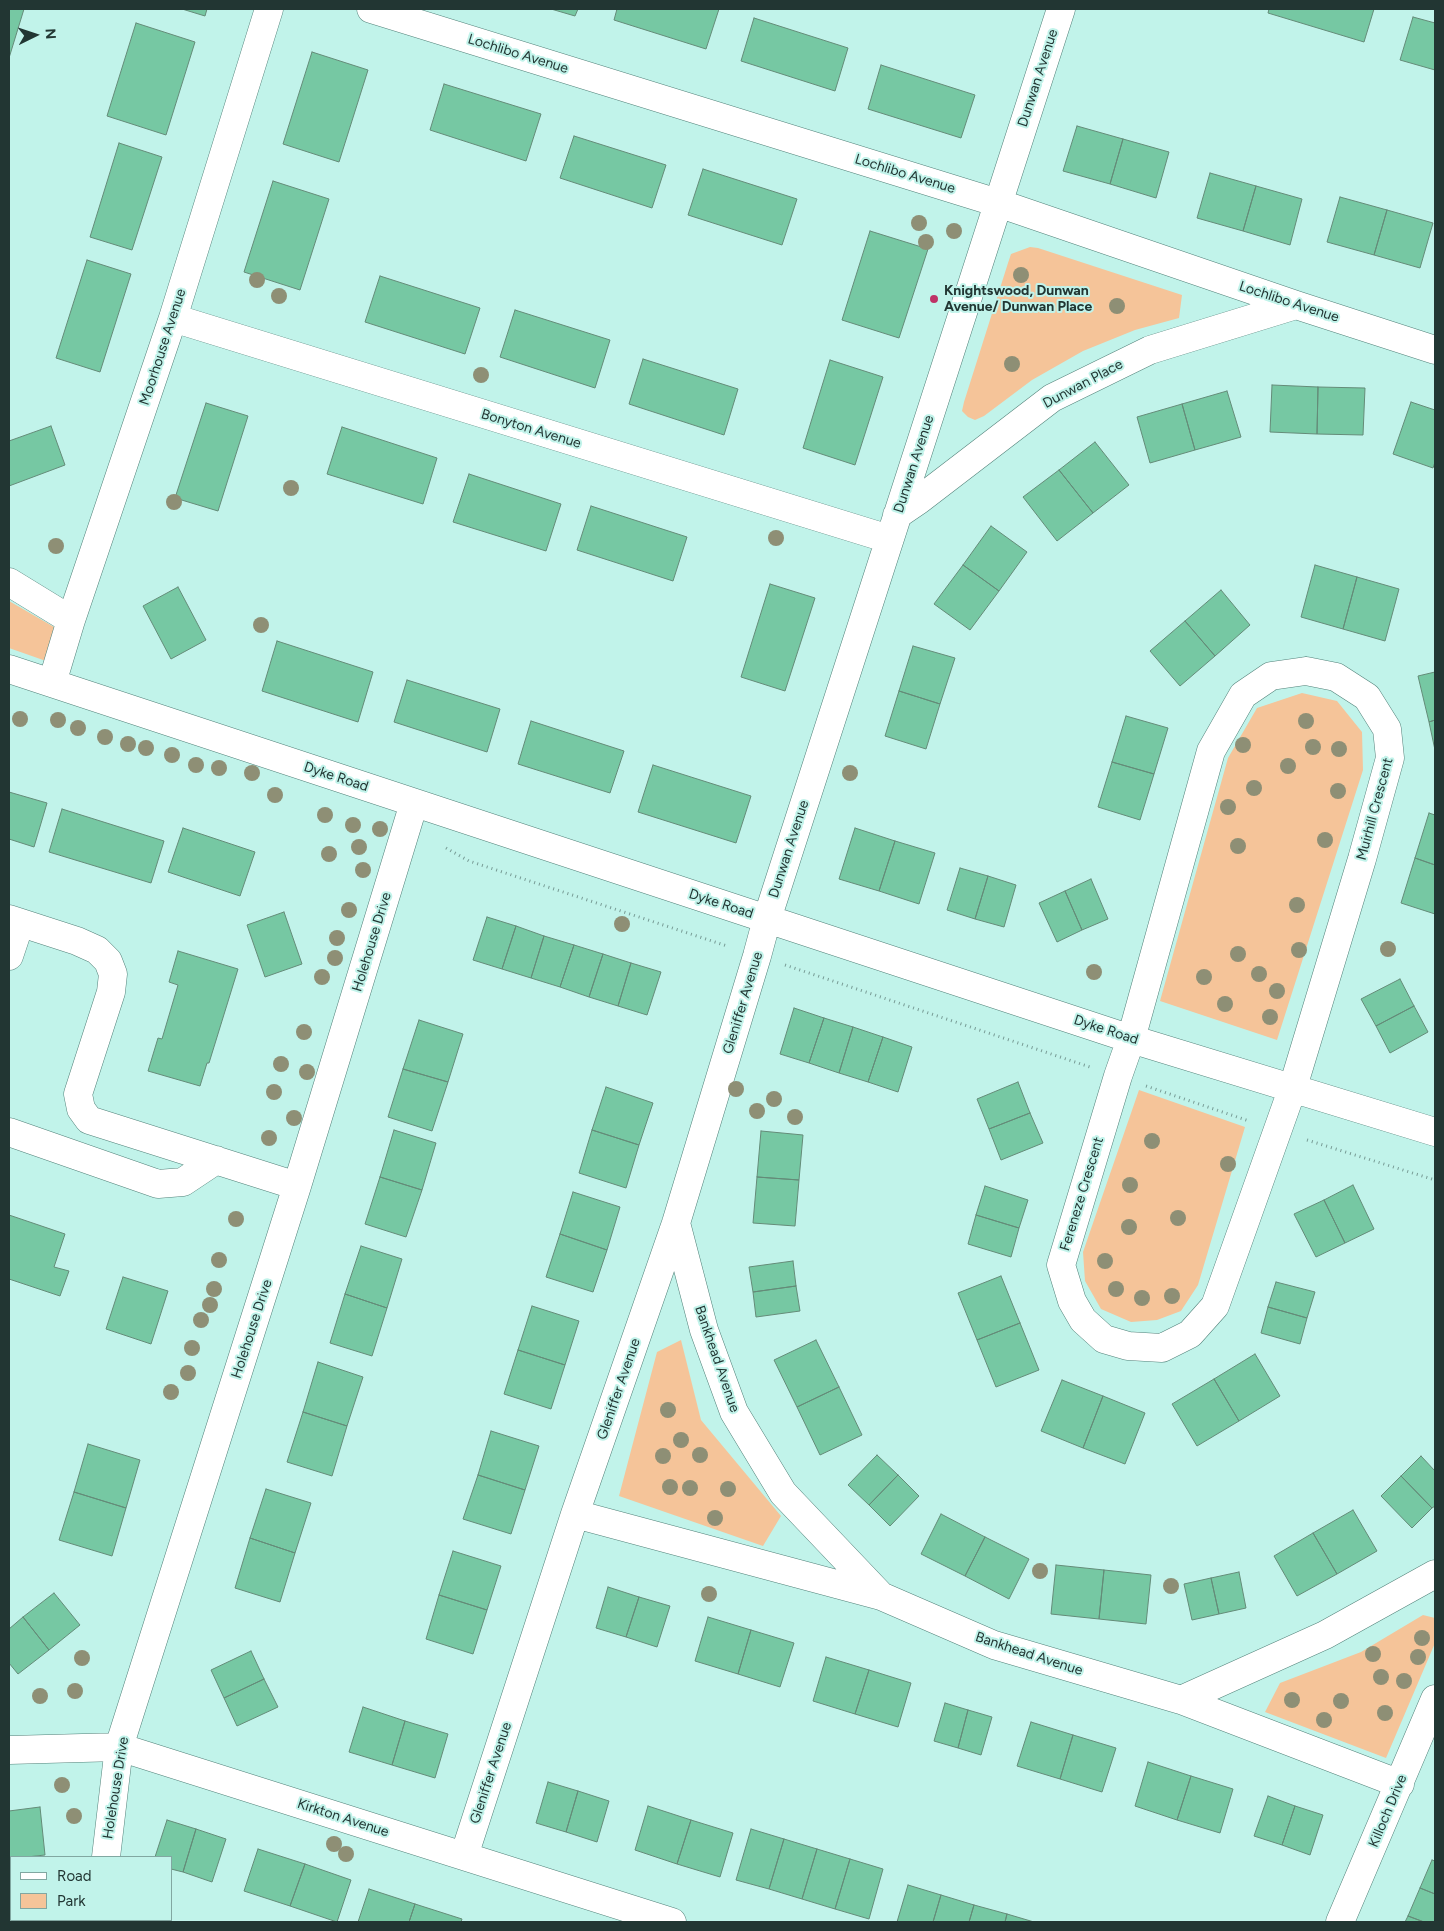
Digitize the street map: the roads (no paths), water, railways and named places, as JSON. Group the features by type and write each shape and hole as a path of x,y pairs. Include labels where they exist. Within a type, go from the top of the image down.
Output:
{"street":[{"name":"Moorhouse Avenue","path":"52,683 71,620 173,318 269,9"},
{"name":"Lochlibo Avenue","path":"371,9 998,203 1296,305 1435,350"},
{"name":"Dunwan Avenue","path":"767,919 1061,9"},
{"name":"Dunwan Place","path":"893,527 919,500 1052,398 1150,350 1296,305"},
{"name":"Bonyton Avenue","path":"173,318 893,527"},
{"path":"9,582 71,620"},
{"name":"Dyke Road","path":"9,668 411,814 767,919 1131,1039 1435,1132"},
{"name":"Muirhill Crescent","path":"1131,1039 1211,751 1229,719 1243,695 1271,676 1306,671 1336,677 1368,697 1387,729 1390,758 1293,1087"},
{"name":"Holehouse Drive","path":"106,1856 119,1747 297,1186 411,814"},
{"name":"Gleniffer Avenue","path":"464,1856 576,1514 676,1223 767,919"},
{"path":"9,956 14,921 77,941 97,950 108,961 113,974 111,992 78,1094 82,1109 89,1120 297,1186"},
{"name":"Fereneze Crescent","path":"1131,1039 1061,1264 1072,1301 1083,1320 1104,1339 1128,1346 1162,1348 1190,1334 1215,1306 1293,1087"},
{"path":"9,1132 158,1184 183,1182 216,1160"},
{"name":"Bankhead Avenue","path":"676,1223 704,1330 734,1412 783,1493 880,1596"},
{"name":"Bankhead Avenue","path":"576,1514 880,1596 994,1645 1181,1700 1400,1784"},
{"path":"1181,1700 1326,1635 1435,1574"},
{"name":"Killoch Drive","path":"1340,1922 1435,1699"},
{"name":"Kirkton Avenue","path":"9,1750 119,1747 672,1922"}],"place":[{"name":"Knightswood, Dunwan Avenue/ Dunwan Place","path":"934,299"}]}
